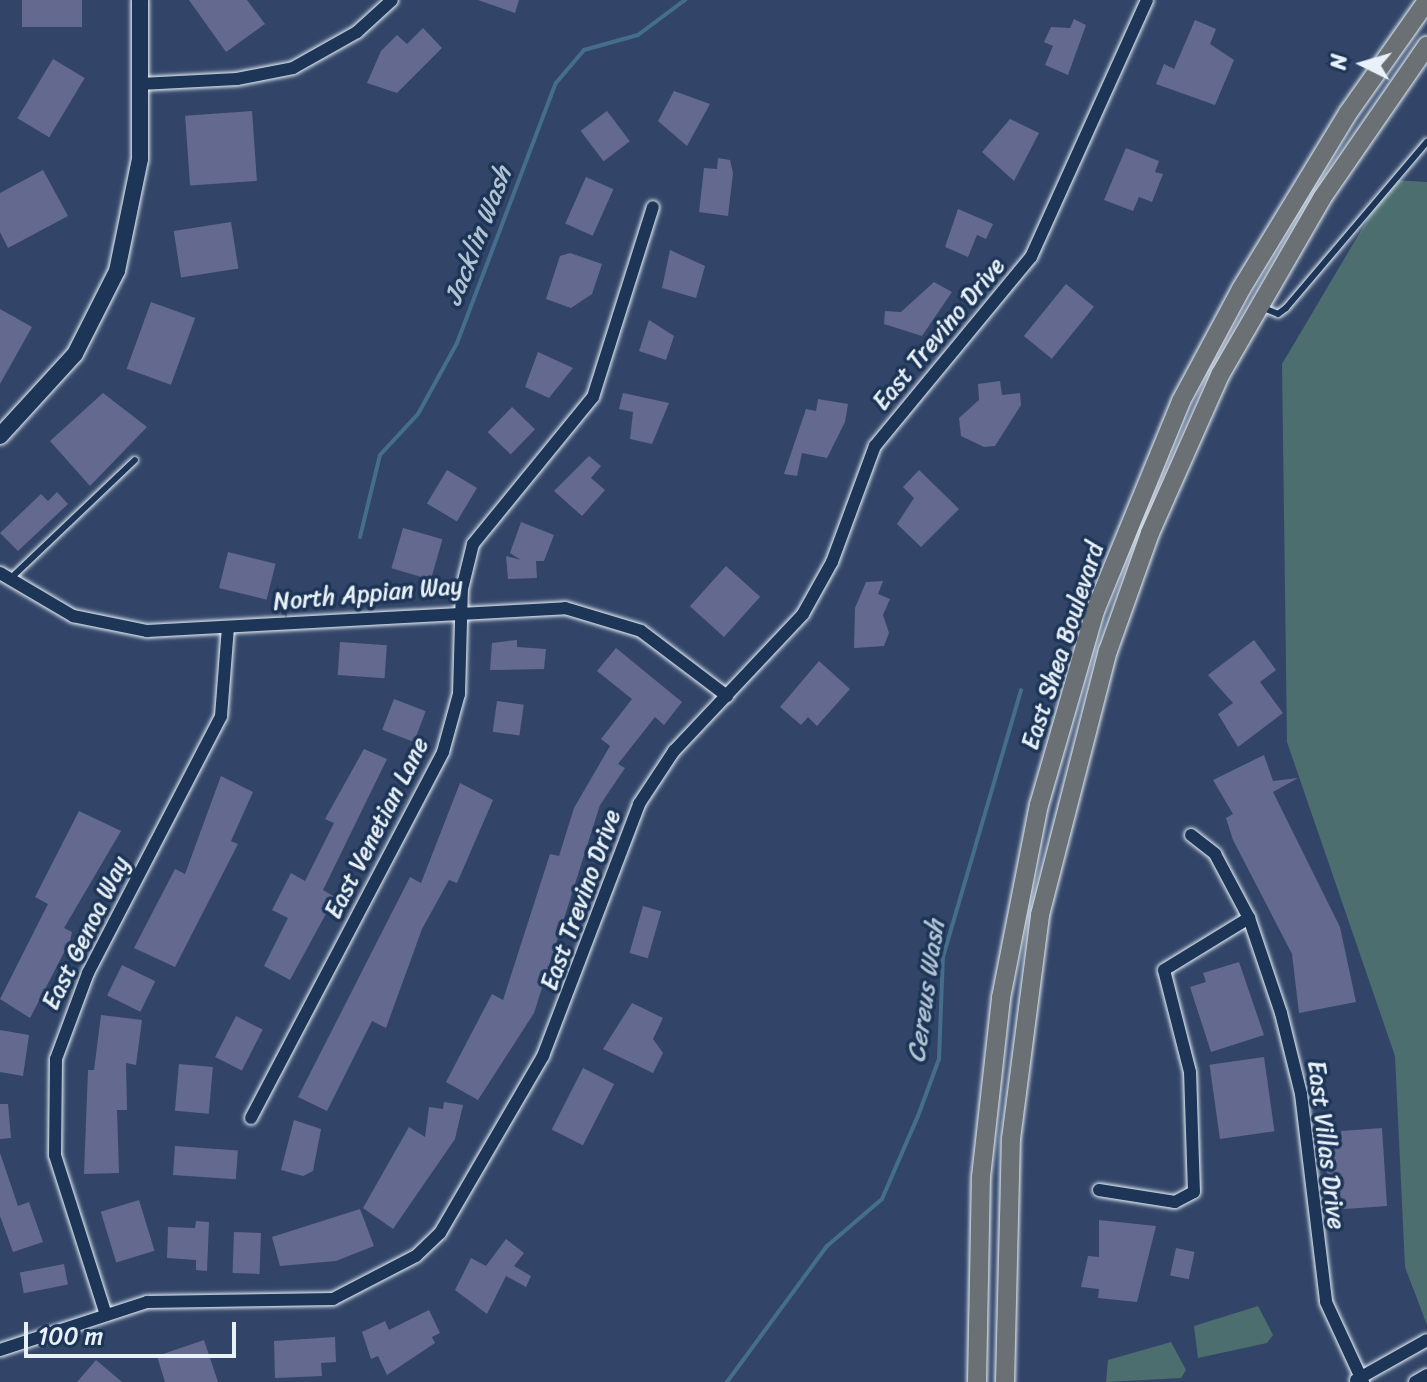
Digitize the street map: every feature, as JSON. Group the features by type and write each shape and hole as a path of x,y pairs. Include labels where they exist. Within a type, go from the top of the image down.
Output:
{"main road":[{"name":"East Shea Boulevard","path":"977,1382 989,1090 1019,888 1042,793 1095,611 1181,401 1296,194 1427,1"},
{"name":"East Shea Boulevard","path":"1005,1382 1011,1139 1040,915 1067,800 1150,533 1259,305 1427,46"},
{"path":"1042,793 1067,800"}],"street":[{"path":"2,430 81,344 117,271 138,183 140,0"},
{"path":"140,84 237,79 293,68 357,32 392,0"},
{"name":"East Trevino Drive","path":"0,1350 147,1302 333,1299 416,1256 440,1233 554,1032 639,804 674,751 803,614 832,562 875,446 1031,257 1147,0"},
{"name":"East Venetian Lane","path":"251,1118 443,752 459,694 461,609 466,563 483,526 593,397 653,207"},
{"name":"North Appian Way","path":"4,577 73,616 123,628 228,627 531,606 605,617 667,645 727,696"},
{"name":"East Genoa Way","path":"106,1315 55,1155 56,1059 83,983 221,716 228,627"},
{"name":"East Villas Drive","path":"1191,835 1215,854 1249,918 1301,1094 1326,1302 1359,1380"},
{"path":"1099,1190 1175,1202 1194,1192 1190,1072 1164,970 1249,918"},
{"path":"1359,1380 1427,1340"},
{"path":"1415,1382 1427,1375"}],"lane":[{"path":"1259,305 1272,313 1286,308 1427,142"},
{"path":"4,577 135,460"}],"green space":[{"path":"1391,180 1427,182 1427,1325 1405,1267 1395,1056 1287,742 1282,364"},
{"path":"1258,1306 1273,1335 1267,1343 1198,1358 1194,1326"},
{"path":"1171,1342 1186,1370 1181,1378 1106,1382 1108,1360"}],"building":[{"path":"22,0 82,0 82,27 22,27"},
{"path":"189,0 247,0 265,24 226,52"},
{"path":"478,0 519,0 515,13"},
{"path":"1074,19 1086,25 1068,75 1045,65 1053,46 1044,42 1051,27 1070,28"},
{"path":"1195,20 1216,29 1210,44 1234,60 1215,105 1156,84 1164,64 1174,69"},
{"path":"423,28 442,48 397,93 367,83 381,51 397,35 407,44"},
{"path":"53,59 85,78 49,137 17,118"},
{"path":"674,91 710,104 687,146 658,121"},
{"path":"252,111 257,181 190,186 185,116"},
{"path":"607,111 630,141 604,161 581,131"},
{"path":"1010,119 1039,133 1014,181 982,152"},
{"path":"1126,148 1159,161 1155,172 1163,174 1152,202 1139,197 1133,211 1104,200"},
{"path":"718,158 730,160 733,173 728,216 699,212 704,168 717,169"},
{"path":"43,170 68,216 8,248 0,232 0,193"},
{"path":"586,177 613,189 593,236 565,224"},
{"path":"958,209 993,224 986,239 977,235 968,257 945,247"},
{"path":"231,222 238,268 181,277 174,231"},
{"path":"670,250 705,266 696,298 662,288"},
{"path":"570,253 602,264 592,294 571,308 546,299 560,256"},
{"path":"934,282 952,292 922,336 884,324 885,311 901,312"},
{"path":"1066,284 1094,307 1052,359 1024,336"},
{"path":"151,302 195,318 171,385 127,369"},
{"path":"0,309 32,327 0,384"},
{"path":"649,320 674,336 666,360 639,351"},
{"path":"538,352 573,368 549,398 525,387"},
{"path":"1000,381 1002,395 1020,393 1021,405 995,446 984,447 961,436 959,418 979,400 978,384"},
{"path":"103,393 147,427 90,486 50,441"},
{"path":"623,393 669,403 652,444 630,439 633,412 619,409"},
{"path":"818,399 848,404 845,422 827,458 802,453 797,476 784,474 806,409 816,411"},
{"path":"512,407 535,429 511,454 488,432"},
{"path":"589,456 601,466 591,478 605,490 582,516 554,491"},
{"path":"447,470 477,488 457,521 427,503"},
{"path":"919,470 959,509 921,547 897,524 914,498 903,487"},
{"path":"57,492 68,504 18,551 0,533 41,494 48,501"},
{"path":"521,522 554,535 544,561 536,561 537,578 508,579 506,556 521,560 510,553"},
{"path":"403,528 442,539 431,580 391,568"},
{"path":"228,552 276,564 267,600 219,588"},
{"path":"726,566 760,597 724,637 690,606"},
{"path":"883,581 878,594 890,599 883,615 889,633 884,646 854,648 855,608 866,582"},
{"path":"517,640 517,647 546,649 544,669 490,670 492,643"},
{"path":"1254,640 1276,670 1260,682 1283,713 1238,747 1218,714 1233,703 1208,675"},
{"path":"340,642 387,645 385,678 338,675"},
{"path":"616,648 682,702 664,725 655,717 618,764 625,768 600,805 534,1013 478,1100 446,1082 492,994 503,1000 550,854 559,856 574,808 610,746 601,739 632,699 597,671"},
{"path":"819,661 850,689 817,726 808,717 801,725 780,707"},
{"path":"394,699 426,711 414,742 382,730"},
{"path":"497,701 524,705 519,735 493,732"},
{"path":"364,749 387,759 323,890 335,897 290,980 264,966 288,918 272,910 291,873 305,881 334,823 325,819"},
{"path":"1264,755 1273,781 1298,778 1273,792 1340,927 1356,1002 1299,1013 1292,954 1233,840 1226,818 1233,814 1213,780"},
{"path":"221,776 253,792 231,841 238,844 175,967 134,948 175,869 185,874"},
{"path":"460,783 493,800 457,883 449,880 422,929 386,1028 372,1021 327,1111 298,1097 410,877 421,883"},
{"path":"79,811 121,831 64,928 72,932 70,941 30,1018 0,999 48,904 35,897"},
{"path":"643,906 661,911 648,958 629,953"},
{"path":"1239,962 1264,1035 1211,1052 1190,987 1206,982 1203,973"},
{"path":"122,965 155,981 140,1012 107,996"},
{"path":"632,1003 663,1018 653,1039 663,1053 653,1073 603,1049"},
{"path":"101,1015 142,1020 136,1065 126,1063 127,1110 117,1110 119,1173 84,1174 88,1070 94,1070"},
{"path":"236,1016 263,1030 242,1071 215,1057"},
{"path":"0,1030 29,1035 23,1076 0,1072"},
{"path":"1264,1057 1274,1131 1220,1139 1210,1065"},
{"path":"179,1064 213,1067 209,1114 175,1111"},
{"path":"583,1068 614,1084 583,1145 552,1129"},
{"path":"444,1102 463,1105 455,1139 393,1229 363,1208 409,1127 425,1137 429,1107 443,1109"},
{"path":"0,1104 8,1104 11,1138 0,1139"},
{"path":"294,1120 321,1129 313,1171 303,1176 281,1170"},
{"path":"1382,1128 1387,1206 1330,1210 1325,1142 1342,1140 1341,1131"},
{"path":"175,1146 238,1150 236,1179 173,1175"},
{"path":"0,1153 18,1206 29,1202 43,1242 13,1252 0,1216"},
{"path":"139,1200 154,1251 116,1262 101,1212"},
{"path":"360,1209 374,1246 336,1261 280,1266 272,1237"},
{"path":"1099,1220 1156,1226 1137,1302 1098,1298 1099,1289 1081,1287 1088,1256 1099,1257"},
{"path":"196,1221 209,1222 207,1271 196,1270 196,1260 167,1258 168,1227 195,1228"},
{"path":"234,1232 261,1233 260,1274 233,1273"},
{"path":"506,1239 524,1253 514,1266 531,1276 526,1287 506,1276 487,1314 455,1290 471,1258 486,1266"},
{"path":"1176,1248 1195,1252 1189,1279 1170,1275"},
{"path":"64,1264 68,1285 24,1293 20,1273"},
{"path":"429,1310 440,1333 432,1337 435,1343 387,1375 378,1356 371,1359 362,1332 385,1321 389,1330"},
{"path":"335,1337 336,1362 321,1363 322,1376 275,1378 274,1341"},
{"path":"204,1340 218,1382 165,1382 157,1356"},
{"path":"96,1360 122,1382 77,1382"}],"waterway":[{"name":"Jacklin Wash","path":"360,537 380,455 418,414 457,343 556,83 584,50 638,35 685,0"},
{"name":"Cereus Wash","path":"727,1382 827,1246 882,1199 918,1116 939,1059 943,957 1021,690"}]}
